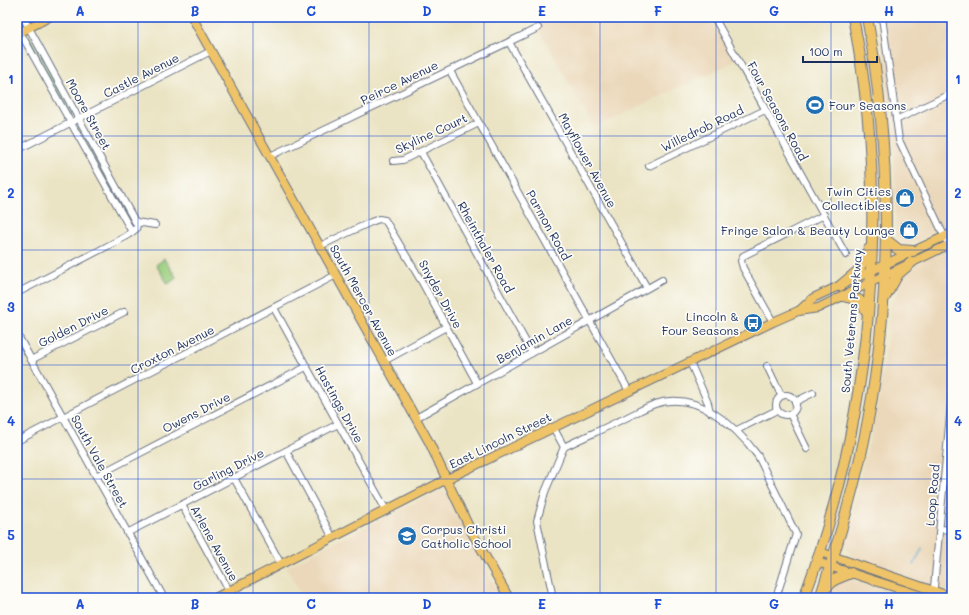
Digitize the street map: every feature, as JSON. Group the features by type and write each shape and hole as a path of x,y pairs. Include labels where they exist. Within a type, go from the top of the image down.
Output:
{"highway":[{"name":"South Veterans Parkway","path":"804,598 832,512 850,440 861,380 868,313 872,244 871,180 866,104 853,17"},
{"path":"821,595 854,482 868,421 883,305 886,197 882,125 867,17"},
{"path":"886,240 899,250 913,251"},
{"path":"840,286 855,275 862,265 872,244"},
{"path":"883,305 893,281 912,262"},
{"path":"843,296 859,300 868,313"},
{"path":"821,595 834,580 851,573"}],"main road":[{"path":"18,33 49,17"},
{"name":"South Mercer Avenue","path":"192,17 416,418 470,529 509,598"},
{"name":"East Lincoln Street","path":"798,311 813,298 948,234"},
{"name":"East Lincoln Street","path":"216,598 231,595 282,564 447,479 553,427 773,322 798,311 818,308 950,244"},
{"path":"818,557 933,594 952,597"},
{"path":"832,561 851,573 928,598"}],"street":[{"name":"Moore Street","path":"23,17 136,222"},
{"name":"Four Seasons Road","path":"714,17 846,255"},
{"path":"882,17 896,120 902,148 948,234 950,244"},
{"name":"Peirce Avenue","path":"270,156 538,28"},
{"name":"Moore Street","path":"18,33 132,232"},
{"name":"Mayflower Avenue","path":"509,42 647,288"},
{"name":"Castle Avenue","path":"17,150 211,51"},
{"name":"Parmon Road","path":"450,70 588,321 629,391"},
{"path":"896,120 952,93"},
{"name":"Willedrob Road","path":"650,166 765,110"},
{"name":"Skyline Court","path":"393,161 403,160 479,123"},
{"name":"Rheinthaler Road","path":"420,152 532,353"},
{"path":"773,322 743,268 741,261 743,256 824,215"},
{"name":"Snyder Drive","path":"320,246 371,222 382,219 389,225 477,383"},
{"path":"17,293 132,232 136,229 136,222 155,225"},
{"name":"Croxton Avenue","path":"17,441 336,275"},
{"name":"Benjamin Lane","path":"416,418 662,280"},
{"name":"Hastings Drive","path":"274,308 386,510"},
{"name":"Golden Drive","path":"31,360 124,312"},
{"path":"384,361 446,327"},
{"name":"South Vale Street","path":"17,334 164,598"},
{"path":"690,362 710,412"},
{"path":"767,366 781,395"},
{"name":"Owens Drive","path":"96,476 306,367"},
{"path":"795,402 813,393"},
{"name":"Loop Road","path":"933,594 952,393"},
{"path":"781,395 791,396 795,402 794,410 790,414 782,414 777,410 776,404 781,395"},
{"path":"553,598 537,521 545,492 564,447 657,404 677,401 689,403 723,418 737,430 758,456 795,532 776,598"},
{"path":"737,430 777,410"},
{"path":"790,414 807,449"},
{"name":"Garling Drive","path":"127,533 338,424"},
{"path":"553,427 564,447"},
{"path":"286,452 333,538"},
{"path":"234,478 282,564"},
{"name":"Arlene Avenue","path":"182,505 231,595"},
{"path":"940,529 952,530"}],"shaded area":[{"path":"532,17 710,17 735,61 594,128"},
{"path":"877,17 952,17 952,226 907,245 903,245 896,237 894,159 883,48"},
{"path":"952,247 952,592 858,561 850,554 846,545 848,530 878,406 888,335 891,301 894,301 897,285 902,277 916,268 915,265"},
{"name":"Corpus Christi Catholic School","path":"437,491 442,491 447,494 501,598 303,598 286,567"},
{"path":"846,578 911,598 829,598 832,588"}],"green space":[{"path":"30,37 73,114 71,116 26,38"},
{"path":"76,127 81,127 134,224 132,226"},
{"path":"164,259 176,277 168,284 156,265"}],"waterway":[{"path":"914,565 922,548"}],"place":[{"name":"Four Seasons","path":"815,105"},
{"name":"Twin Cities Collectibles","path":"905,198"},
{"name":"Fringe Salon & Beauty Lounge","path":"909,230"},
{"name":"Lincoln & Four Seasons","path":"753,323"},
{"name":"Corpus Christi Catholic School","path":"407,536"}]}
